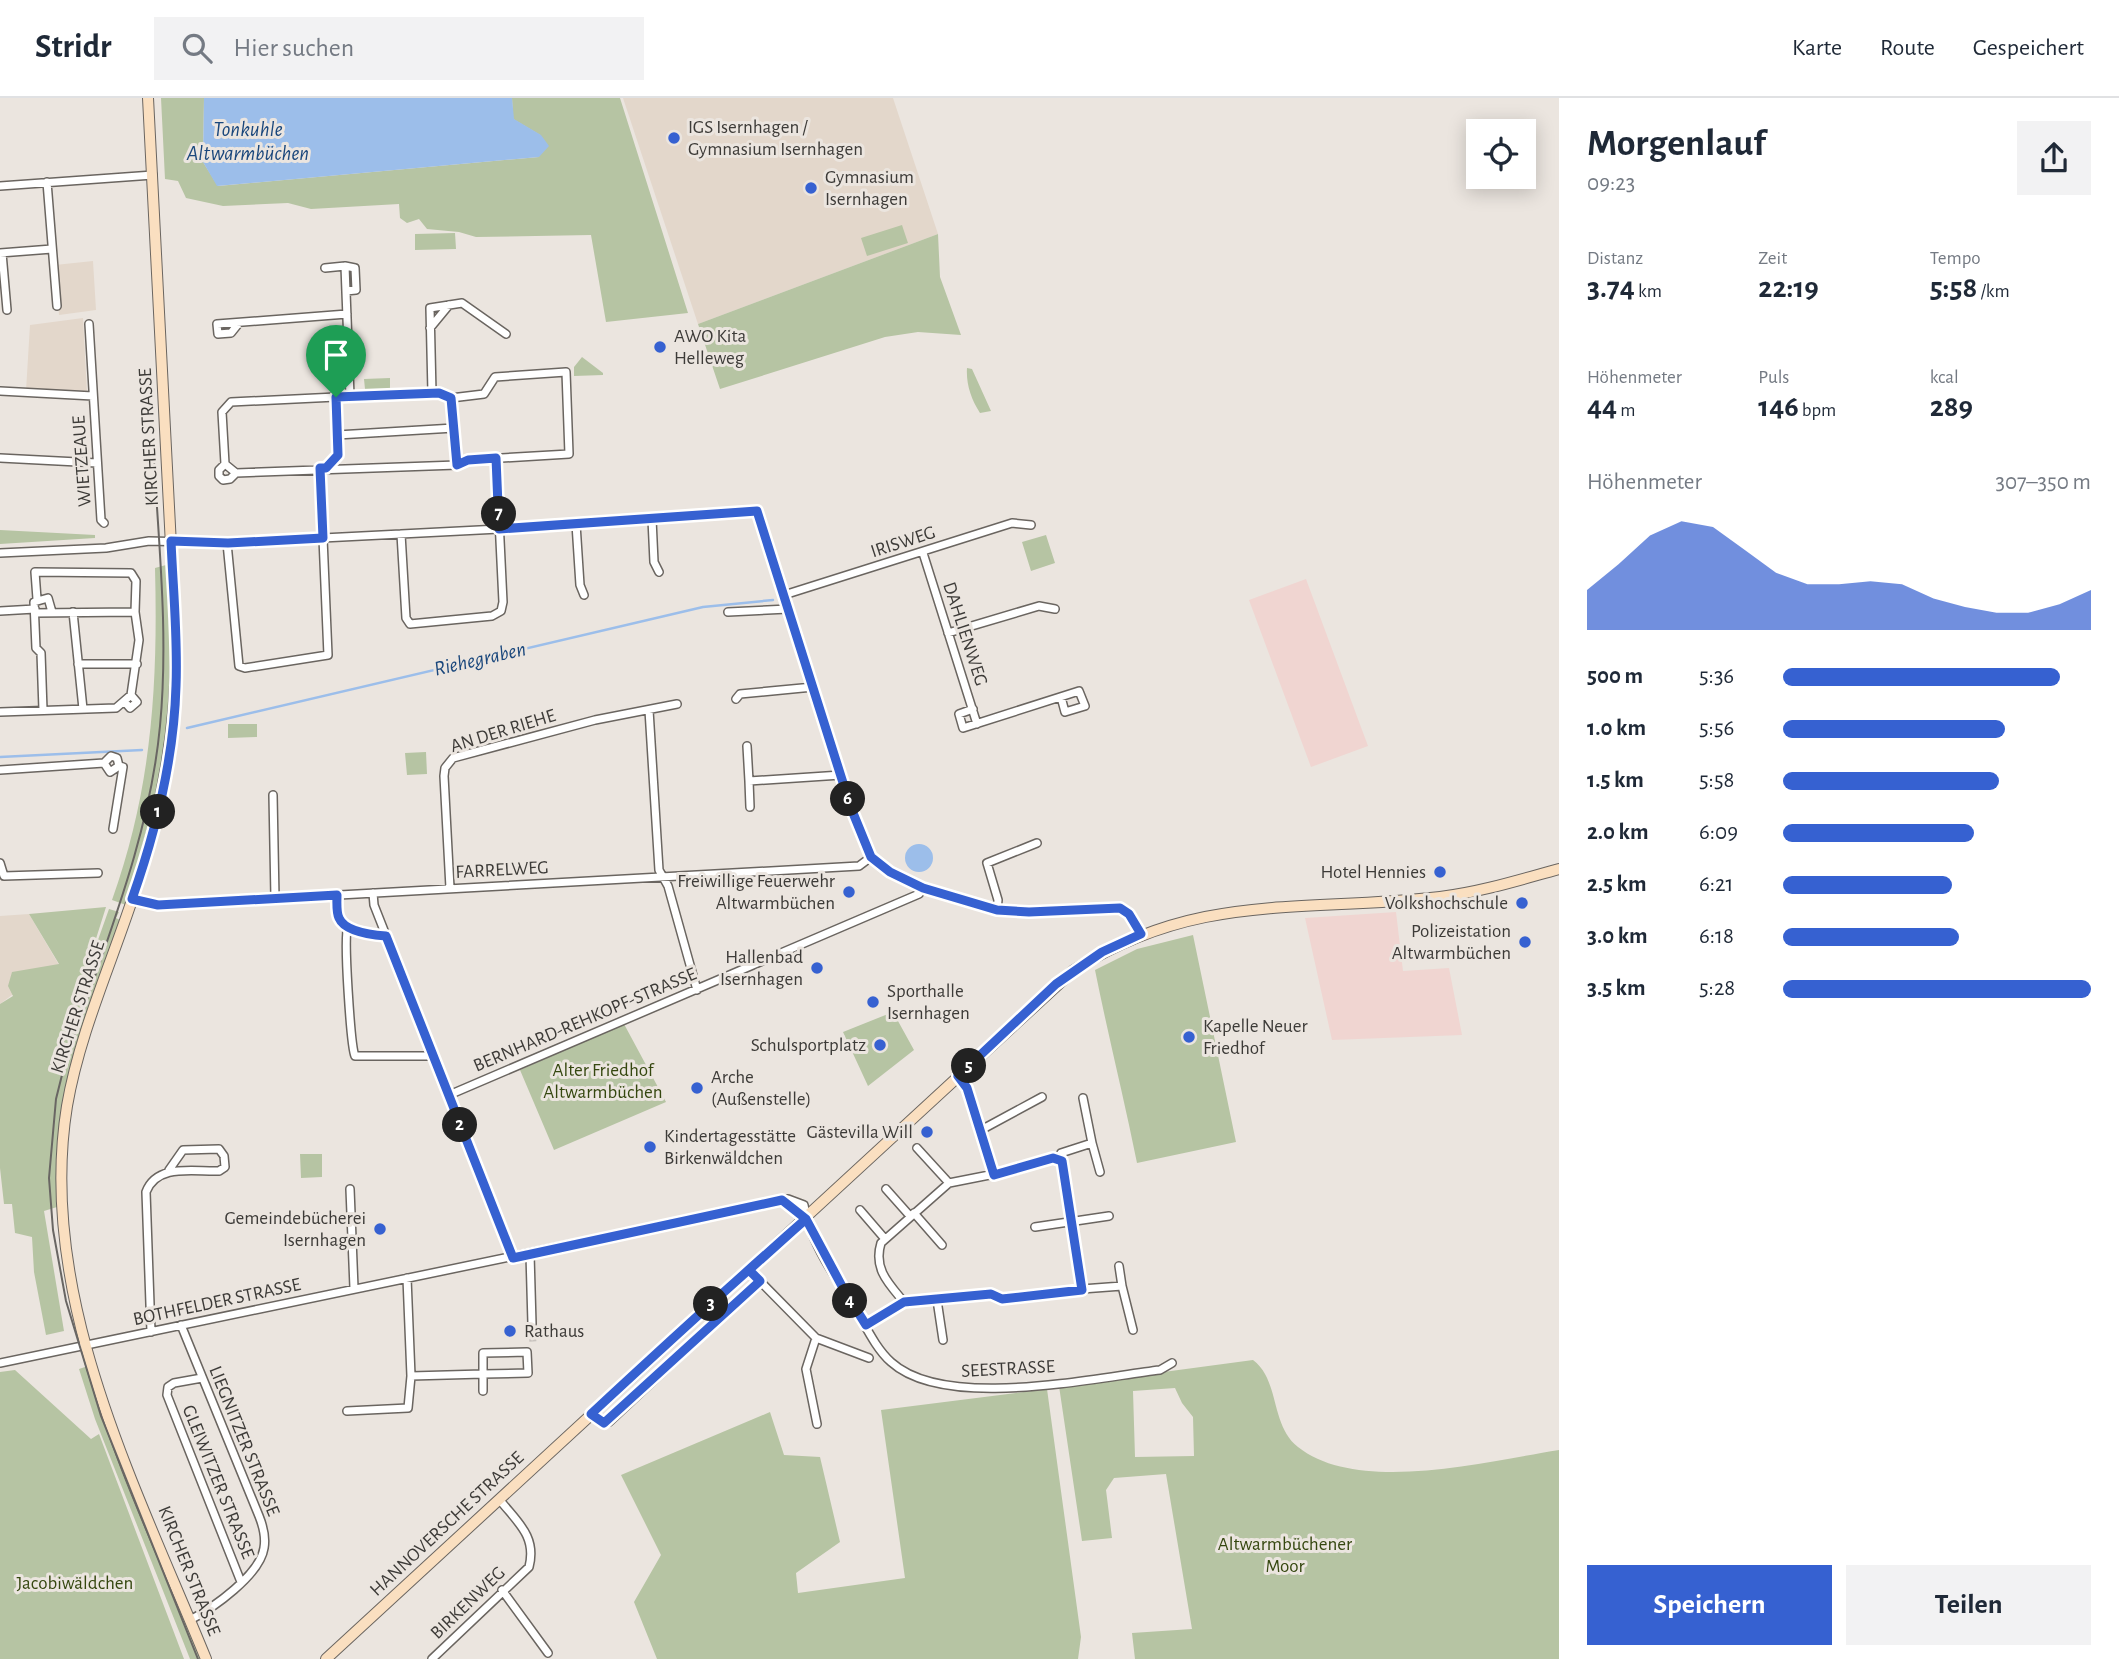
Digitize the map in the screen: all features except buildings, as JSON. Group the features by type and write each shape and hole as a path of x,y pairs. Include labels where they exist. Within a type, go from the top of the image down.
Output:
{"main road":[{"name":"KIRCHER STRASSE","path":"148,98 176,643 174,724 160,803 132,899 89,1023 68,1104 63,1139 60,1211 66,1253 86,1345 107,1411 206,1659"},
{"name":"HANNOVERSCHE STRASSE","path":"326,1659 806,1219 1056,984 1102,952 1141,934 1195,917 1253,908 1468,893 1559,869"}],"street":[{"path":"0,186 153,175"},
{"path":"47,182 57,306"},
{"path":"7,310 1,253 52,249"},
{"path":"325,268 355,268 356,290 346,291 350,396"},
{"path":"432,393 430,307 462,303 506,334"},
{"path":"429,329 449,304"},
{"path":"239,323 347,314"},
{"name":"WIETZEAUE","path":"89,324 101,520 104,523"},
{"path":"225,464 219,470 219,476 223,480 230,479 236,473 457,465 468,460 569,454 566,372 495,377 484,394 451,398 432,393 232,402 222,412 225,464 236,473"},
{"name":"WIETZEAUE","path":"0,391 93,396"},
{"path":"228,543 236,661 239,666 245,668 328,655 323,468 338,455 336,397"},
{"path":"451,398 457,465"},
{"path":"337,435 454,428"},
{"path":"0,458 97,463"},
{"path":"401,534 406,618 410,624 492,616 501,611 503,602 496,458"},
{"path":"0,553 171,541 228,543 499,529 757,511 841,775 871,857 890,872 923,888 997,910 1029,912 1120,908 1129,914 1141,934"},
{"path":"652,519 654,562 659,572"},
{"path":"576,523 580,584 584,595"},
{"name":"IRISWEG","path":"784,596 1012,523 1031,524"},
{"name":"DAHLIENWEG","path":"923,553 977,724"},
{"path":"0,712 116,708 124,701 130,708 135,706 135,697 131,695 139,640 135,612 136,581 131,573 35,572 37,599 34,602 43,710"},
{"path":"37,599 48,598 52,612"},
{"path":"948,633 1039,606 1055,609"},
{"path":"728,612 788,609"},
{"path":"0,611 135,612"},
{"path":"72,612 83,709"},
{"path":"78,664 136,664"},
{"path":"736,699 740,694 813,687"},
{"path":"972,709 959,714 963,728 1061,697"},
{"name":"AN DER RIEHE","path":"450,888 444,776 448,762 453,758 596,720 677,704"},
{"path":"649,710 659,870 668,886 697,990"},
{"path":"747,746 750,807"},
{"path":"0,771 104,763 110,772 119,766 123,767 113,829"},
{"path":"749,781 841,775"},
{"path":"273,795 275,898"},
{"path":"997,910 998,900 987,863 1037,844"},
{"name":"FARRELWEG","path":"132,899 158,905 859,866 871,857"},
{"path":"0,863 4,876 98,873"},
{"name":"BERNHARD-REHKOPF-STRASSE","path":"449,1095 919,894 923,888"},
{"path":"373,893 374,905 513,1258"},
{"path":"337,895 338,917 348,926 372,935 386,936"},
{"path":"348,926 344,938 345,971 351,992 353,1053 360,1058 433,1056"},
{"path":"958,1076 967,1088 994,1175"},
{"path":"981,1130 1042,1097"},
{"path":"1083,1098 1100,1172"},
{"path":"904,1302 881,1273 879,1249 885,1239 912,1214 949,1183 994,1175 1058,1158 1061,1153 1092,1143"},
{"path":"917,1148 949,1183"},
{"path":"150,1332 146,1192 150,1182 169,1170 183,1150 219,1149 224,1156 225,1167 219,1171 169,1170"},
{"path":"1058,1158 1062,1161 1074,1221 1082,1290"},
{"path":"350,1189 354,1288"},
{"path":"886,1189 942,1245"},
{"name":"BOTHFELDER STRASSE","path":"0,1363 782,1200 806,1219"},
{"path":"860,1210 885,1239"},
{"path":"1035,1227 1110,1216"},
{"name":"SEESTRASSE","path":"806,1219 844,1290 890,1362 908,1374 946,1387 971,1390 1160,1370 1172,1363"},
{"path":"530,1254 532,1324"},
{"path":"1119,1266 1133,1330"},
{"path":"749,1270 816,1338 869,1359"},
{"path":"347,1411 408,1408 411,1376 407,1278"},
{"path":"591,1414 604,1423 609,1422 760,1281"},
{"path":"866,1325 904,1302 991,1294 1002,1299 1122,1286"},
{"path":"937,1300 943,1339"},
{"name":"LIEGNITZER STRASSE","path":"181,1325 263,1528 262,1558 216,1605 190,1620"},
{"path":"816,1338 806,1369 817,1424"},
{"path":"411,1376 528,1373 527,1352 533,1344"},
{"path":"482,1391 482,1353 527,1352"},
{"name":"GLEIWITZER STRASSE","path":"202,1378 174,1383 168,1387 167,1395 241,1582"},
{"name":"BIRKENWEG","path":"432,1659 529,1567 533,1553 530,1537 499,1499"},
{"path":"502,1590 548,1653"}],"shaded area":[{"path":"623,98 893,98 938,234 698,324"},
{"path":"93,261 96,310 59,315 55,265"},
{"path":"83,318 87,393 26,391 30,325"},
{"path":"1306,579 1368,746 1311,767 1249,600"},
{"path":"1396,912 1403,971 1449,968 1462,1035 1332,1040 1305,918"},
{"path":"29,914 59,965 48,968 0,1004 0,916"}],"green space":[{"path":"161,98 204,98 203,162 218,186 539,157 540,135 513,119 512,98 620,98 688,313 606,322 591,235 476,237 459,232 427,229 419,219 407,223 400,218 399,204 311,209 288,203 223,206 186,198 178,181 165,179"},
{"path":"902,225 908,243 867,256 861,238"},
{"path":"455,233 456,249 415,250 415,234"},
{"path":"938,234 940,277 961,335 918,332 885,337 720,389 698,324"},
{"path":"582,357 603,375 574,376 574,367"},
{"path":"967,368 972,369 991,411 980,413 977,408 968,386"},
{"path":"390,378 390,388 382,394 371,394 365,389 364,379"},
{"path":"0,530 95,535 95,538 0,544"},
{"path":"1046,535 1055,563 1031,571 1022,542"},
{"path":"166,565 172,665 168,737 151,822 126,905 112,900 136,817 144,777 153,695 155,568"},
{"path":"228,724 257,724 257,737 228,738"},
{"path":"426,752 427,774 407,775 405,753"},
{"path":"106,907 77,999 109,909 119,912 116,918 120,920 85,1025 67,1097 57,1170 57,1207 44,1211 64,1331 46,1335 34,1272 32,1237 15,1233 12,1204 4,1204 0,1168 0,1004 13,996 8,986 12,972 59,964 29,914"},
{"path":"1193,935 1236,1142 1137,1163 1095,970 1137,949"},
{"name":"Schulsportplatz","path":"893,1012 914,1050 868,1086 843,1032"},
{"name":"Alter Friedhof Altwarmbüchen","path":"624,1024 666,1102 554,1150 520,1070"},
{"path":"300,1154 322,1154 322,1177 301,1178"},
{"name":"Altwarmbüchener Moor","path":"1253,1360 1267,1379 1289,1438 1298,1447 1324,1461 1354,1469 1425,1471 1559,1450 1559,1659 1135,1659 1132,1633 1192,1629 1166,1474 1114,1478 1106,1490 1112,1538 1082,1541 1059,1386","holes":["1175,1388 1193,1417 1194,1456 1135,1457 1133,1391"]},
{"path":"88,1366 102,1413 200,1659 190,1659 95,1419 79,1369"},
{"name":"Jacobiwäldchen","path":"15,1370 91,1439 99,1434 184,1659 0,1659 0,1372"},
{"path":"1047,1389 1081,1637 1078,1659 657,1659 634,1602 661,1555 621,1475 770,1412 784,1455 820,1457 840,1542 796,1573 798,1593 905,1578 881,1410"}],"water":[{"name":"Tonkuhle Altwarmbüchen","path":"204,98 512,98 514,119 541,135 549,146 539,157 217,186 203,162"},
{"path":"919,844 929,848 933,858 929,868 919,872 909,868 905,858 909,848"}],"waterway":[{"name":"Riehegraben","path":"187,728 703,607 773,600"},
{"name":"Riehegraben","path":"0,757 142,750"}],"tunnel":[{"path":"532,1324 533,1344"}],"tram line":[{"path":"153,444 162,585 163,656 160,726 154,770 121,899 64,1067 56,1099 49,1178 53,1230 66,1301 101,1416 198,1659"}],"place":[{"name":"IGS Isernhagen / Gymnasium Isernhagen","path":"674,138"},
{"name":"Gymnasium Isernhagen","path":"811,188"},
{"name":"AWO Kita Helleweg","path":"660,347"},
{"name":"Hotel Hennies","path":"1440,872"},
{"name":"Freiwillige Feuerwehr Altwarmbüchen","path":"849,892"},
{"name":"Volkshochschule","path":"1522,903"},
{"name":"Polizeistation Altwarmbüchen","path":"1525,942"},
{"name":"Hallenbad Isernhagen","path":"817,968"},
{"name":"Sporthalle Isernhagen","path":"873,1002"},
{"name":"Kapelle Neuer Friedhof","path":"1189,1037"},
{"name":"Schulsportplatz","path":"880,1045"},
{"name":"Arche (Außenstelle)","path":"697,1088"},
{"name":"Gästevilla Will","path":"927,1132"},
{"name":"Kindertagesstätte Birkenwäldchen","path":"650,1147"},
{"name":"Gemeindebücherei Isernhagen","path":"380,1229"},
{"name":"Rathaus","path":"510,1331"}],"route":[{"path":"336,397 338,455 326,468 320,468 323,538 228,543 171,541 176,643 174,724 160,803 132,899 158,905 337,895 338,917 341,921 372,935 386,936 513,1258 782,1200 806,1219 749,1270 694,1318 591,1414 604,1423 609,1422 760,1281 749,1270 790,1233 806,1219 866,1325 904,1302 991,1294 1002,1299 1082,1290 1074,1221 1062,1161 1053,1158 994,1175 967,1088 958,1076 1074,970 1102,952 1141,934 1129,914 1120,908 1029,912 983,907 923,888 890,872 871,857 851,808 757,511 499,529 496,458 468,460 457,465 451,398 439,393 336,397"}]}
